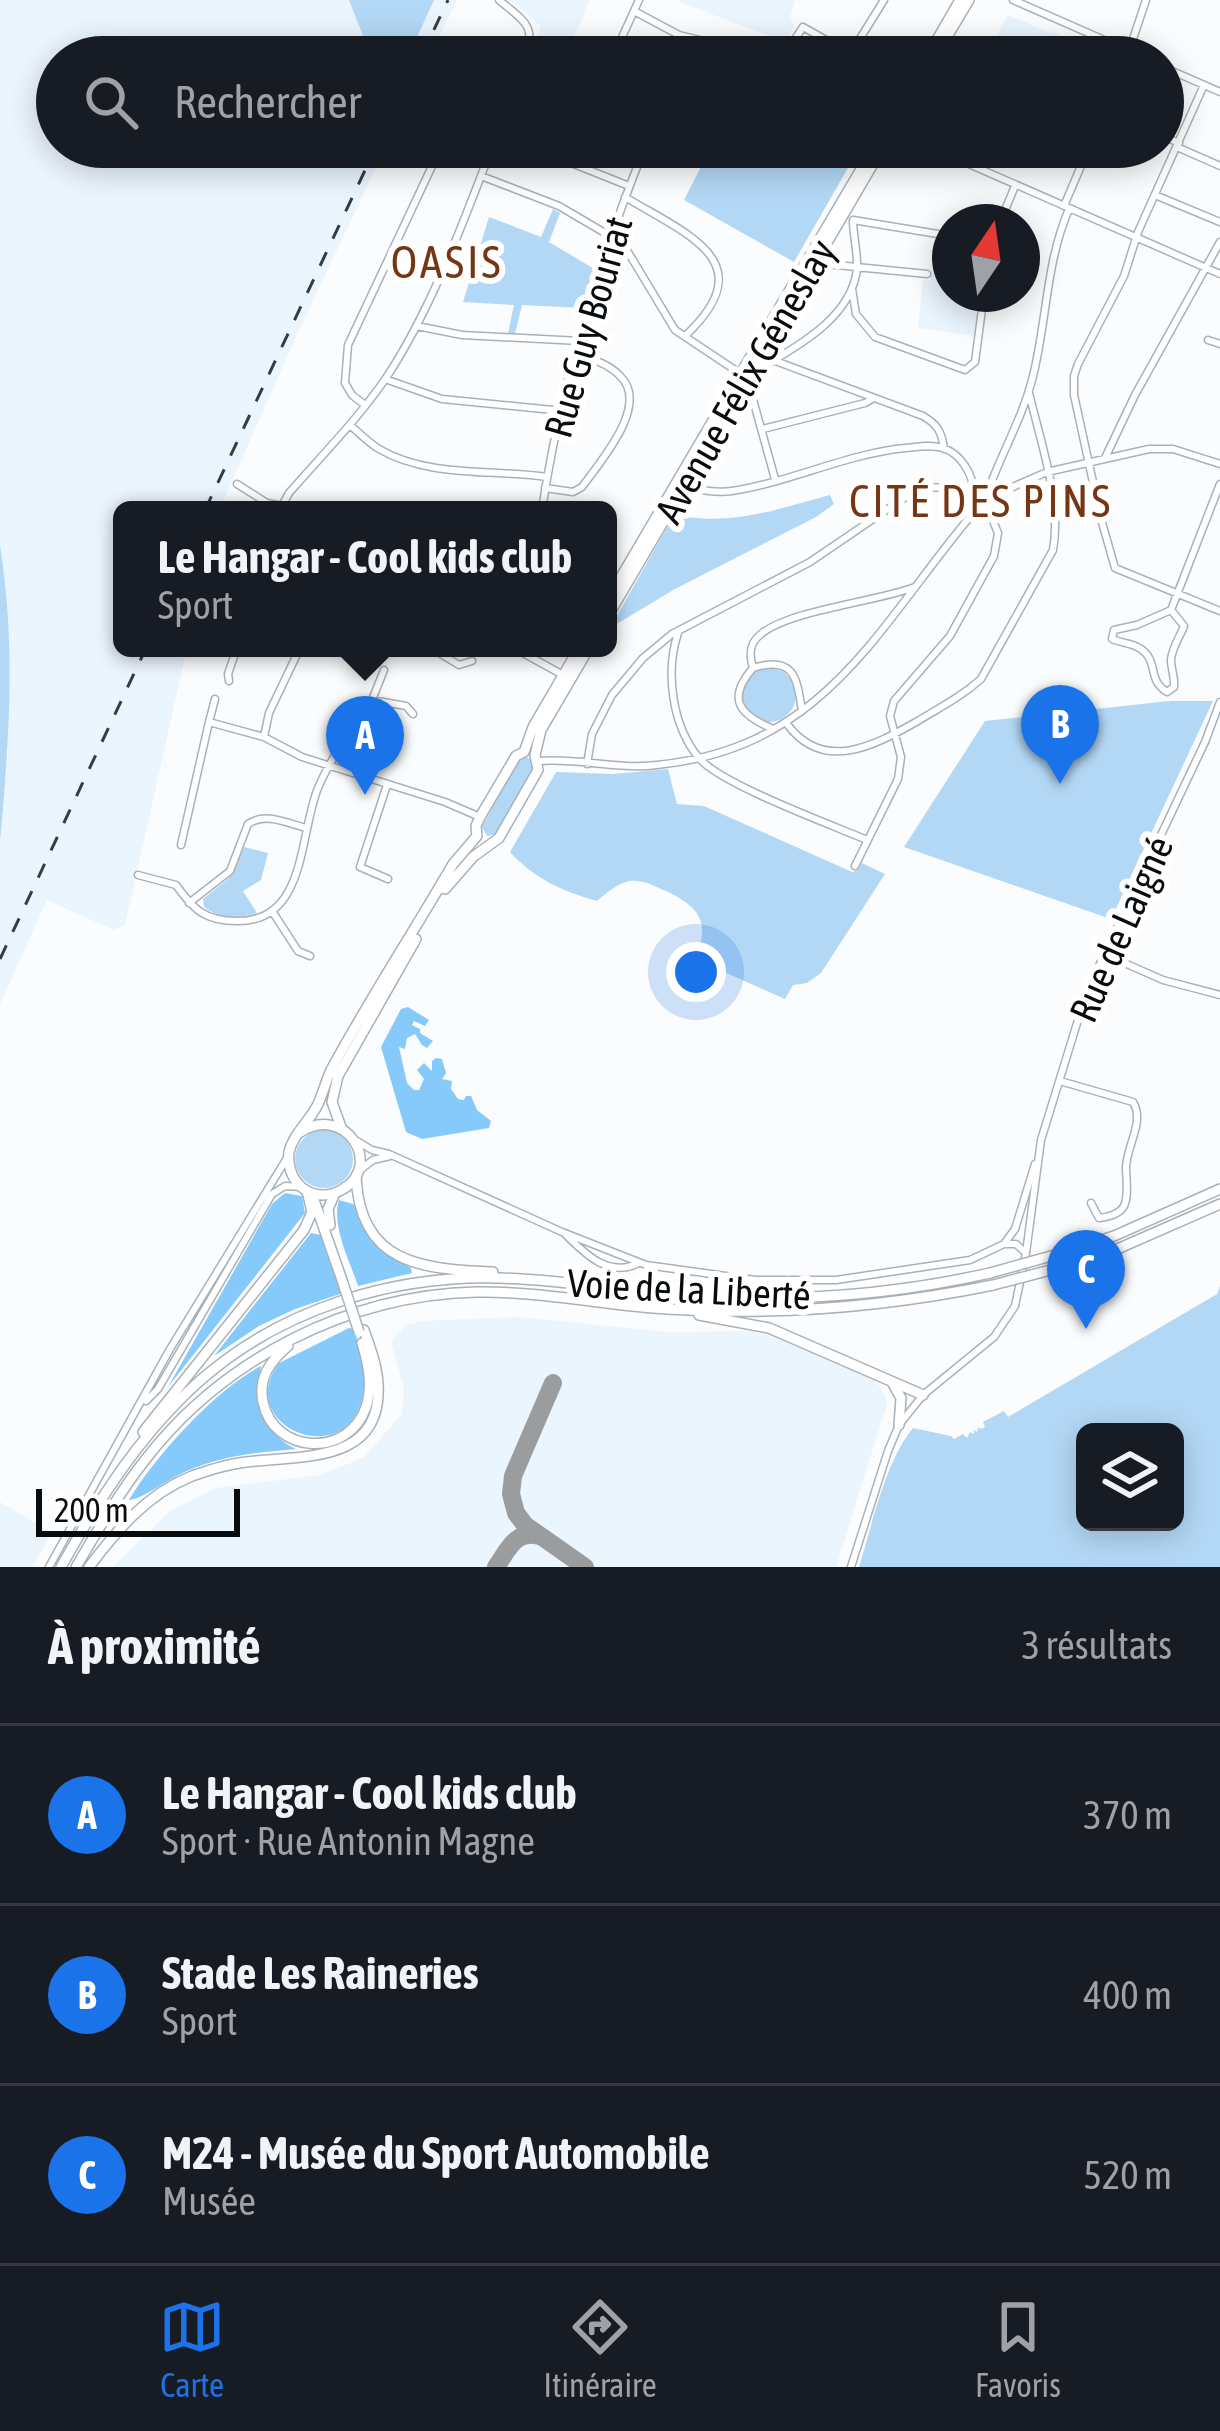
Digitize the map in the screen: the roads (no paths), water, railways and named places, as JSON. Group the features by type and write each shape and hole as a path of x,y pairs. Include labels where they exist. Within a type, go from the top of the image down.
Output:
{"main road":[{"path":"943,36 964,0"},
{"name":"Avenue Félix Géneslay","path":"617,600 868,168"},
{"name":"Avenue Félix Géneslay","path":"617,585 682,482"},
{"path":"567,677 575,657"},
{"path":"575,1284 533,1275 442,1270 410,1262 385,1246 357,1201 358,1150 332,1102 343,1066 448,884 499,838 538,770 532,756 533,727 582,657"},
{"path":"88,1567 132,1515 175,1484 232,1464 332,1453 352,1444 371,1420 379,1392 376,1365 324,1224 294,1178 288,1155 371,1001 453,864 477,836 476,826 516,757 532,756"},
{"path":"477,836 490,843"},
{"path":"299,1133 320,1124 342,1128"},
{"path":"305,1189 335,1193 356,1174"},
{"path":"61,1567 92,1507 135,1442 307,1225 312,1205 305,1189"},
{"name":"Voie de la Liberté","path":"75,1542 122,1470 175,1405 215,1368 270,1333 380,1290 409,1283 500,1278 690,1296 790,1298 872,1292 990,1273 1062,1253 1114,1236 1220,1189"},
{"path":"335,1193 328,1215 346,1282"},
{"name":"Voie de la Liberté","path":"76,1567 147,1457 202,1397 254,1359 308,1332 379,1306 453,1294 531,1294 664,1309 753,1312 921,1299 1062,1268 1220,1204"},
{"path":"664,1309 769,1328 923,1395"},
{"path":"308,1332 274,1358 261,1392 263,1407 278,1430 310,1444 345,1436 364,1412 369,1375 362,1331"},
{"path":"892,1382 901,1398 899,1425"}],"street":[{"path":"499,0 529,28 529,36"},
{"path":"623,36 639,0"},
{"path":"864,36 884,0"},
{"path":"1013,0 1090,36"},
{"path":"1133,36 1146,0"},
{"path":"634,11 686,36"},
{"path":"1184,76 1220,92"},
{"path":"1184,131 1204,85"},
{"path":"1184,150 1220,166"},
{"path":"365,405 345,383 348,345 431,168"},
{"path":"284,501 385,380 416,325 484,168"},
{"path":"584,168 629,186"},
{"name":"Rue Guy Bouriat","path":"543,501 580,341 636,168"},
{"path":"977,168 1220,274"},
{"path":"990,494 1029,393 1054,250 1081,168"},
{"path":"1167,168 1124,276 1078,364 1075,395 1115,568 1220,611"},
{"path":"481,176 559,206 611,237 628,253 666,317 685,337 744,375 775,479"},
{"path":"1008,204 1016,186"},
{"path":"1155,195 1220,221"},
{"path":"625,197 680,230 713,256 721,271 719,293 705,318 685,337"},
{"path":"932,232 844,215 856,269 852,290 856,314 875,337 969,369 975,362 982,312"},
{"path":"1105,458 1220,242"},
{"path":"811,261 927,274"},
{"path":"772,361 822,328 852,290"},
{"path":"416,325 462,335 580,341"},
{"path":"1208,340 1220,344"},
{"path":"545,488 573,492 582,487 619,436 628,410 629,388 622,377 577,354"},
{"path":"757,354 935,423 944,448"},
{"path":"385,380 442,399 563,411"},
{"path":"787,724 802,741 830,751 850,751 894,734 981,679 1053,550 1056,520 1029,393"},
{"path":"763,429 872,399"},
{"path":"350,425 376,447 426,467 547,478"},
{"path":"587,764 592,734 613,695 643,658 679,630 810,562 926,487 971,495 981,489 994,502 989,511 974,512 969,506 971,495 974,483 955,454 944,448 881,450 730,491 697,489 682,482"},
{"path":"990,494 1047,472 1163,448 1220,464"},
{"path":"237,484 264,501"},
{"path":"1171,610 1184,626 1172,653 1174,687 1166,692 1159,688 1145,652 1118,643 1112,634 1171,610 1220,484"},
{"path":"855,866 898,779 901,758 890,716 894,701 950,636 994,556 998,533 989,511"},
{"path":"532,756 621,767 656,766 732,748 787,724 856,663 974,512"},
{"path":"753,668 754,642 772,628 916,586"},
{"path":"679,630 671,658 672,690 698,758 726,778 867,840"},
{"path":"229,682 234,657"},
{"path":"264,737 269,713 296,657"},
{"path":"447,657 459,665 472,661"},
{"path":"531,657 567,677"},
{"path":"774,730 740,708 739,689 753,668 773,664 791,672 800,688 802,711"},
{"path":"138,875 176,884 189,903 217,921 246,921 272,911 298,874 313,801 328,766 372,700 384,670"},
{"path":"181,845 215,699"},
{"path":"372,700 406,706 413,713"},
{"name":"Rue de Laigné","path":"1036,1162 1078,1020 1104,954 1220,702"},
{"path":"209,722 264,737 302,757 481,817"},
{"path":"387,784 360,867 388,879"},
{"path":"189,903 230,872 248,824 255,819 307,828"},
{"path":"272,911 298,951 310,956"},
{"path":"1104,954 1163,980 1220,995"},
{"path":"1060,1081 1138,1107 1126,1158 1123,1208 1114,1216 1099,1218 1091,1203"},
{"path":"354,1139 639,1263 755,1280 836,1280 970,1260 1004,1244 1016,1244 1026,1252"},
{"path":"49,1567 182,1329 288,1155"},
{"path":"356,1174 373,1160 394,1157"},
{"path":"1004,1244 1015,1229 1036,1162"},
{"path":"851,1567 899,1425 923,1395 1007,1321 1020,1291 1036,1162"},
{"path":"128,1429 158,1389 272,1194 285,1186 305,1189"},
{"path":"562,1232 593,1261 624,1269 639,1263"},
{"path":"593,1261 600,1246"}],"railway":[{"path":"431,36 448,0"},
{"path":"209,501 366,168"},
{"path":"0,959 142,657"}],"place":[{"name":"Stade Les Raineries","path":"1060,784"},
{"name":"Le Hangar - Cool kids club","path":"365,795"},
{"name":"M24 - Musée du Sport Automobile","path":"1086,1329"}],"district":[{"name":"OASIS","path":"447,262"},
{"name":"CITÉ DES PINS","path":"981,501"}]}
